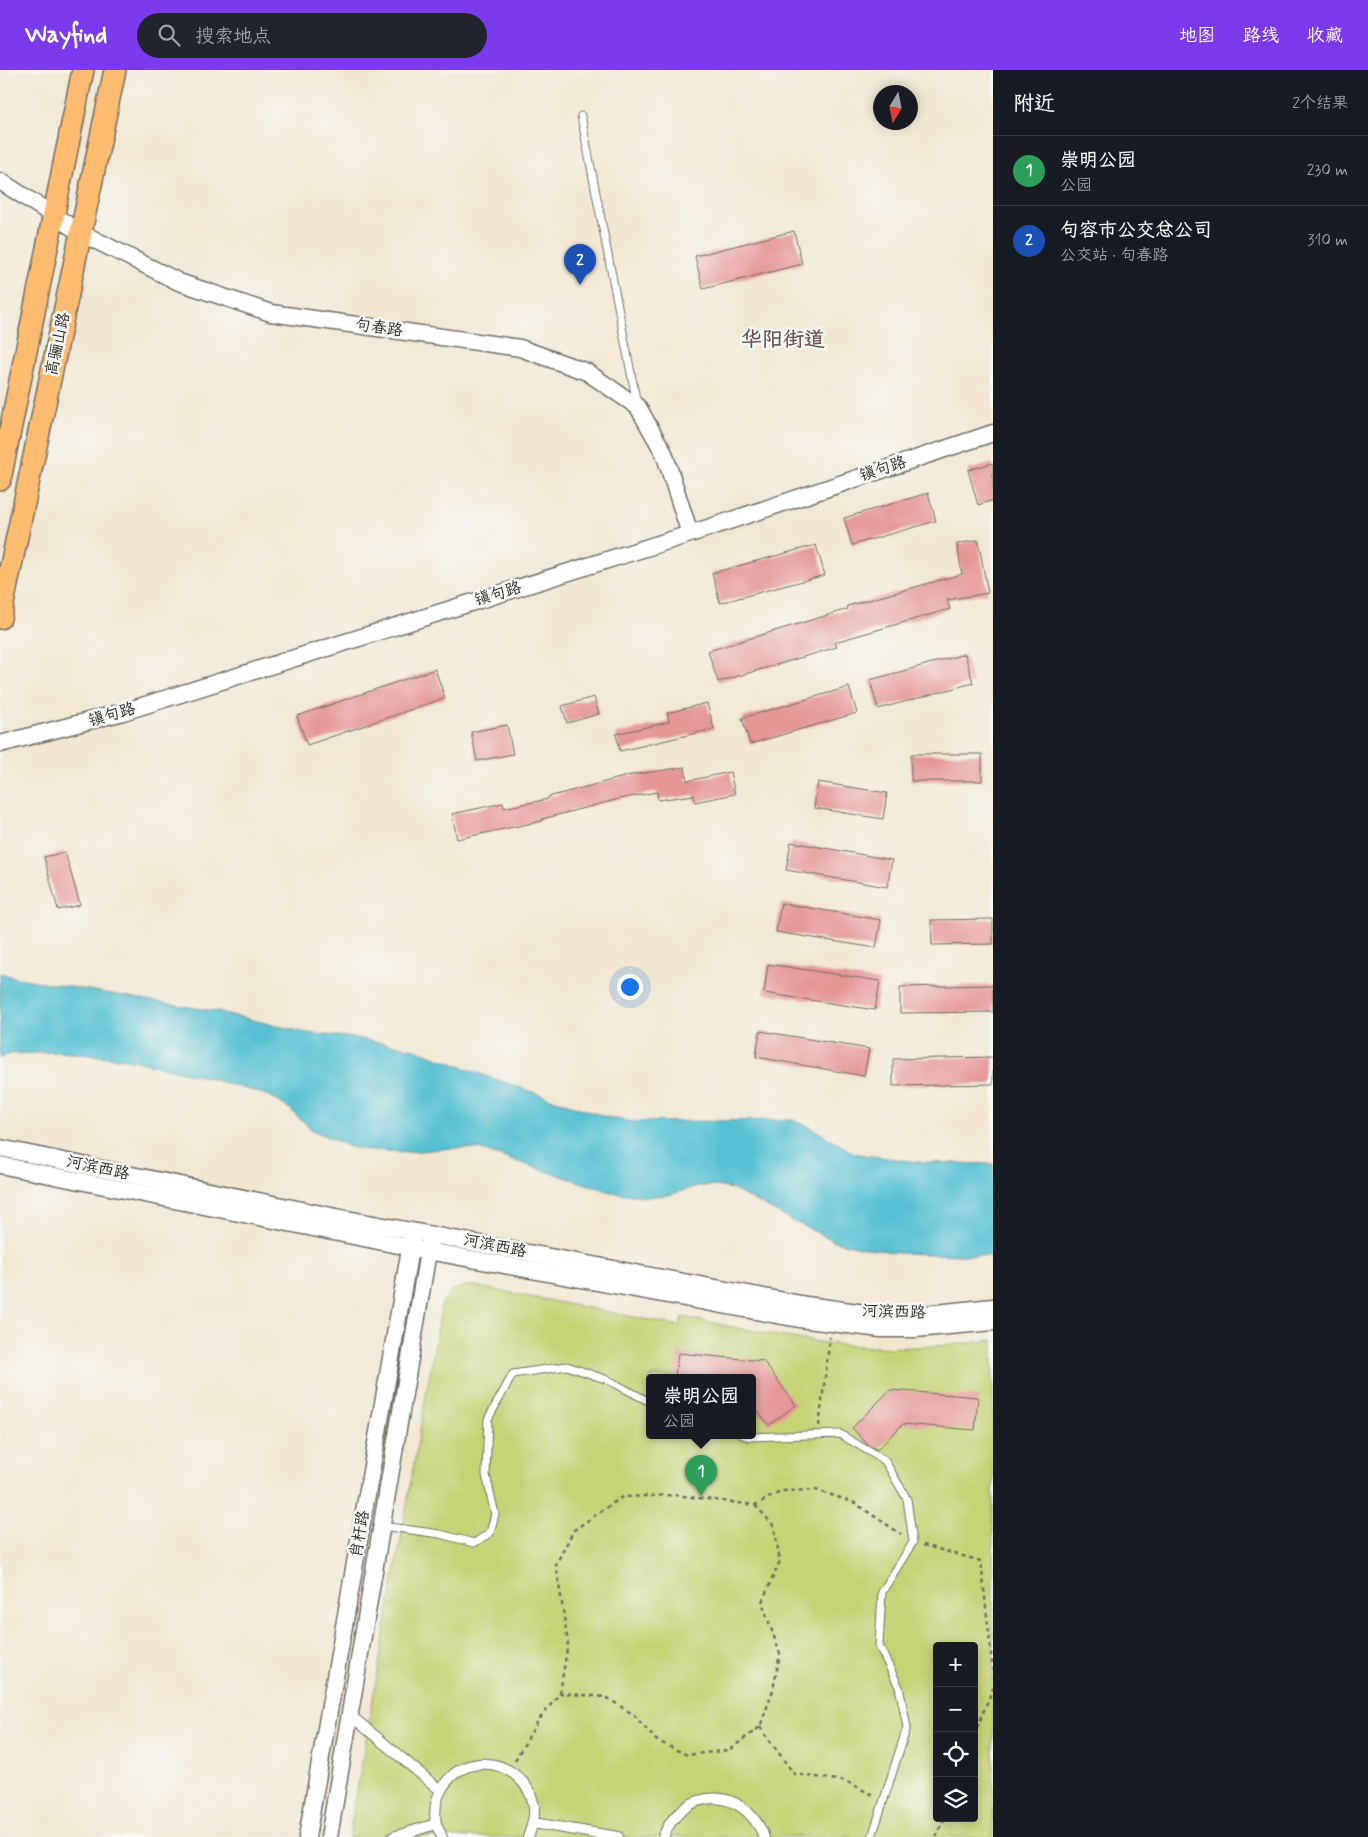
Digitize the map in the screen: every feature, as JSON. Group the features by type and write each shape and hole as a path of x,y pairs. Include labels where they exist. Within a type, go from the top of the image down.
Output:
{"main road":[{"name":"高骊山路","path":"0,480 83,70"},
{"name":"高骊山路","path":"0,618 115,70"}],"street":[{"name":"句春路","path":"0,180 81,233 179,282 270,313 520,348 587,372 638,407 664,453 690,534"},
{"name":"镇句路","path":"0,744 123,712 690,534 993,433"},
{"name":"河滨西路","path":"0,1148 336,1217 806,1304 880,1315 917,1315 993,1307"},
{"name":"河滨西路","path":"0,1165 428,1251 799,1319 881,1329 915,1329 993,1322"},
{"name":"肖杆路","path":"307,1837 413,1231"},
{"name":"肖杆路","path":"329,1837 431,1234"},
{"path":"350,1715 440,1790"},
{"path":"442,1837 436,1824 435,1807 440,1790 451,1777 464,1768 479,1764 494,1764 509,1770 521,1779 530,1792 534,1807 533,1823 528,1837"},
{"path":"663,1837 670,1821 681,1809 697,1801 714,1798 732,1801 748,1810 759,1824 764,1837"},
{"path":"533,1823 618,1837"},
{"path":"393,1837 436,1824"}],"lane":[{"path":"581,116 638,407"},
{"path":"382,1526 440,1534 474,1543 490,1533 495,1514 486,1474 488,1419 513,1374 567,1366 608,1380 646,1400"},
{"path":"756,1437 840,1434 885,1461 907,1499 913,1542 882,1592 879,1646 899,1686 907,1727 872,1837"}],"path":[{"path":"818,1434 832,1323"},
{"path":"509,1770 538,1721 560,1693 568,1643 556,1564 574,1530 622,1497 675,1495 755,1505 774,1526 780,1561 762,1602 780,1654 773,1690 760,1727 729,1750 687,1755 656,1740 634,1715 606,1697 560,1693"},
{"path":"975,1732 993,1688"},
{"path":"760,1727 794,1774 845,1781 883,1800"},
{"path":"936,1837 943,1822"}],"green space":[{"path":"466,1286 475,1286 680,1326 682,1317 824,1343 917,1347 993,1340 993,1837 349,1837 442,1303 451,1291"}],"water":[{"path":"0,973 17,978 219,1012 307,1033 356,1038 415,1049 483,1075 606,1117 632,1122 794,1120 810,1127 852,1152 864,1155 917,1162 993,1164 993,1256 900,1253 859,1247 835,1241 732,1189 716,1186 698,1186 669,1195 646,1197 611,1192 478,1149 452,1148 409,1152 349,1147 312,1130 290,1109 270,1096 208,1078 127,1059 60,1052 10,1054 0,1058"}],"building":[{"path":"794,231 802,264 703,289 695,256"},
{"path":"993,463 993,500 978,505 968,470"},
{"path":"928,493 936,521 852,545 844,518"},
{"path":"978,540 988,593 947,600 950,609 835,642 837,647 718,682 708,651 848,609 847,606 962,574 957,544"},
{"path":"816,545 825,575 720,603 712,573"},
{"path":"965,654 973,683 878,709 870,680"},
{"path":"435,669 445,698 307,745 297,716"},
{"path":"849,687 857,713 750,744 742,718"},
{"path":"594,697 599,714 567,723 562,706"},
{"path":"707,703 714,729 620,751 616,734 669,722 667,713"},
{"path":"507,725 513,754 477,761 471,732"},
{"path":"911,754 982,754 982,781 911,781"},
{"path":"685,767 687,781 730,772 735,794 695,802 694,795 658,800 657,792 619,799 542,819 542,821 457,839 452,814 503,803 504,808 548,799 548,797 631,775"},
{"path":"818,782 887,793 883,819 814,808"},
{"path":"791,842 892,860 887,887 786,870"},
{"path":"65,852 80,905 58,910 44,857"},
{"path":"781,903 881,920 876,948 776,932"},
{"path":"993,919 993,944 932,945 931,920"},
{"path":"768,964 880,981 875,1010 764,993"},
{"path":"993,985 993,1012 900,1013 900,987"},
{"path":"760,1031 869,1049 864,1076 756,1057"},
{"path":"993,1057 993,1084 893,1086 893,1059"},
{"path":"678,1353 763,1361 796,1405 769,1425 756,1409 756,1374 675,1374"},
{"path":"890,1390 978,1397 975,1430 903,1424 877,1450 868,1445 852,1428"}],"place":[{"name":"句容市公交总公司","path":"580,285"},
{"name":"崇明公园","path":"701,1496"}],"district":[{"name":"华阳街道","path":"783,340"}]}
